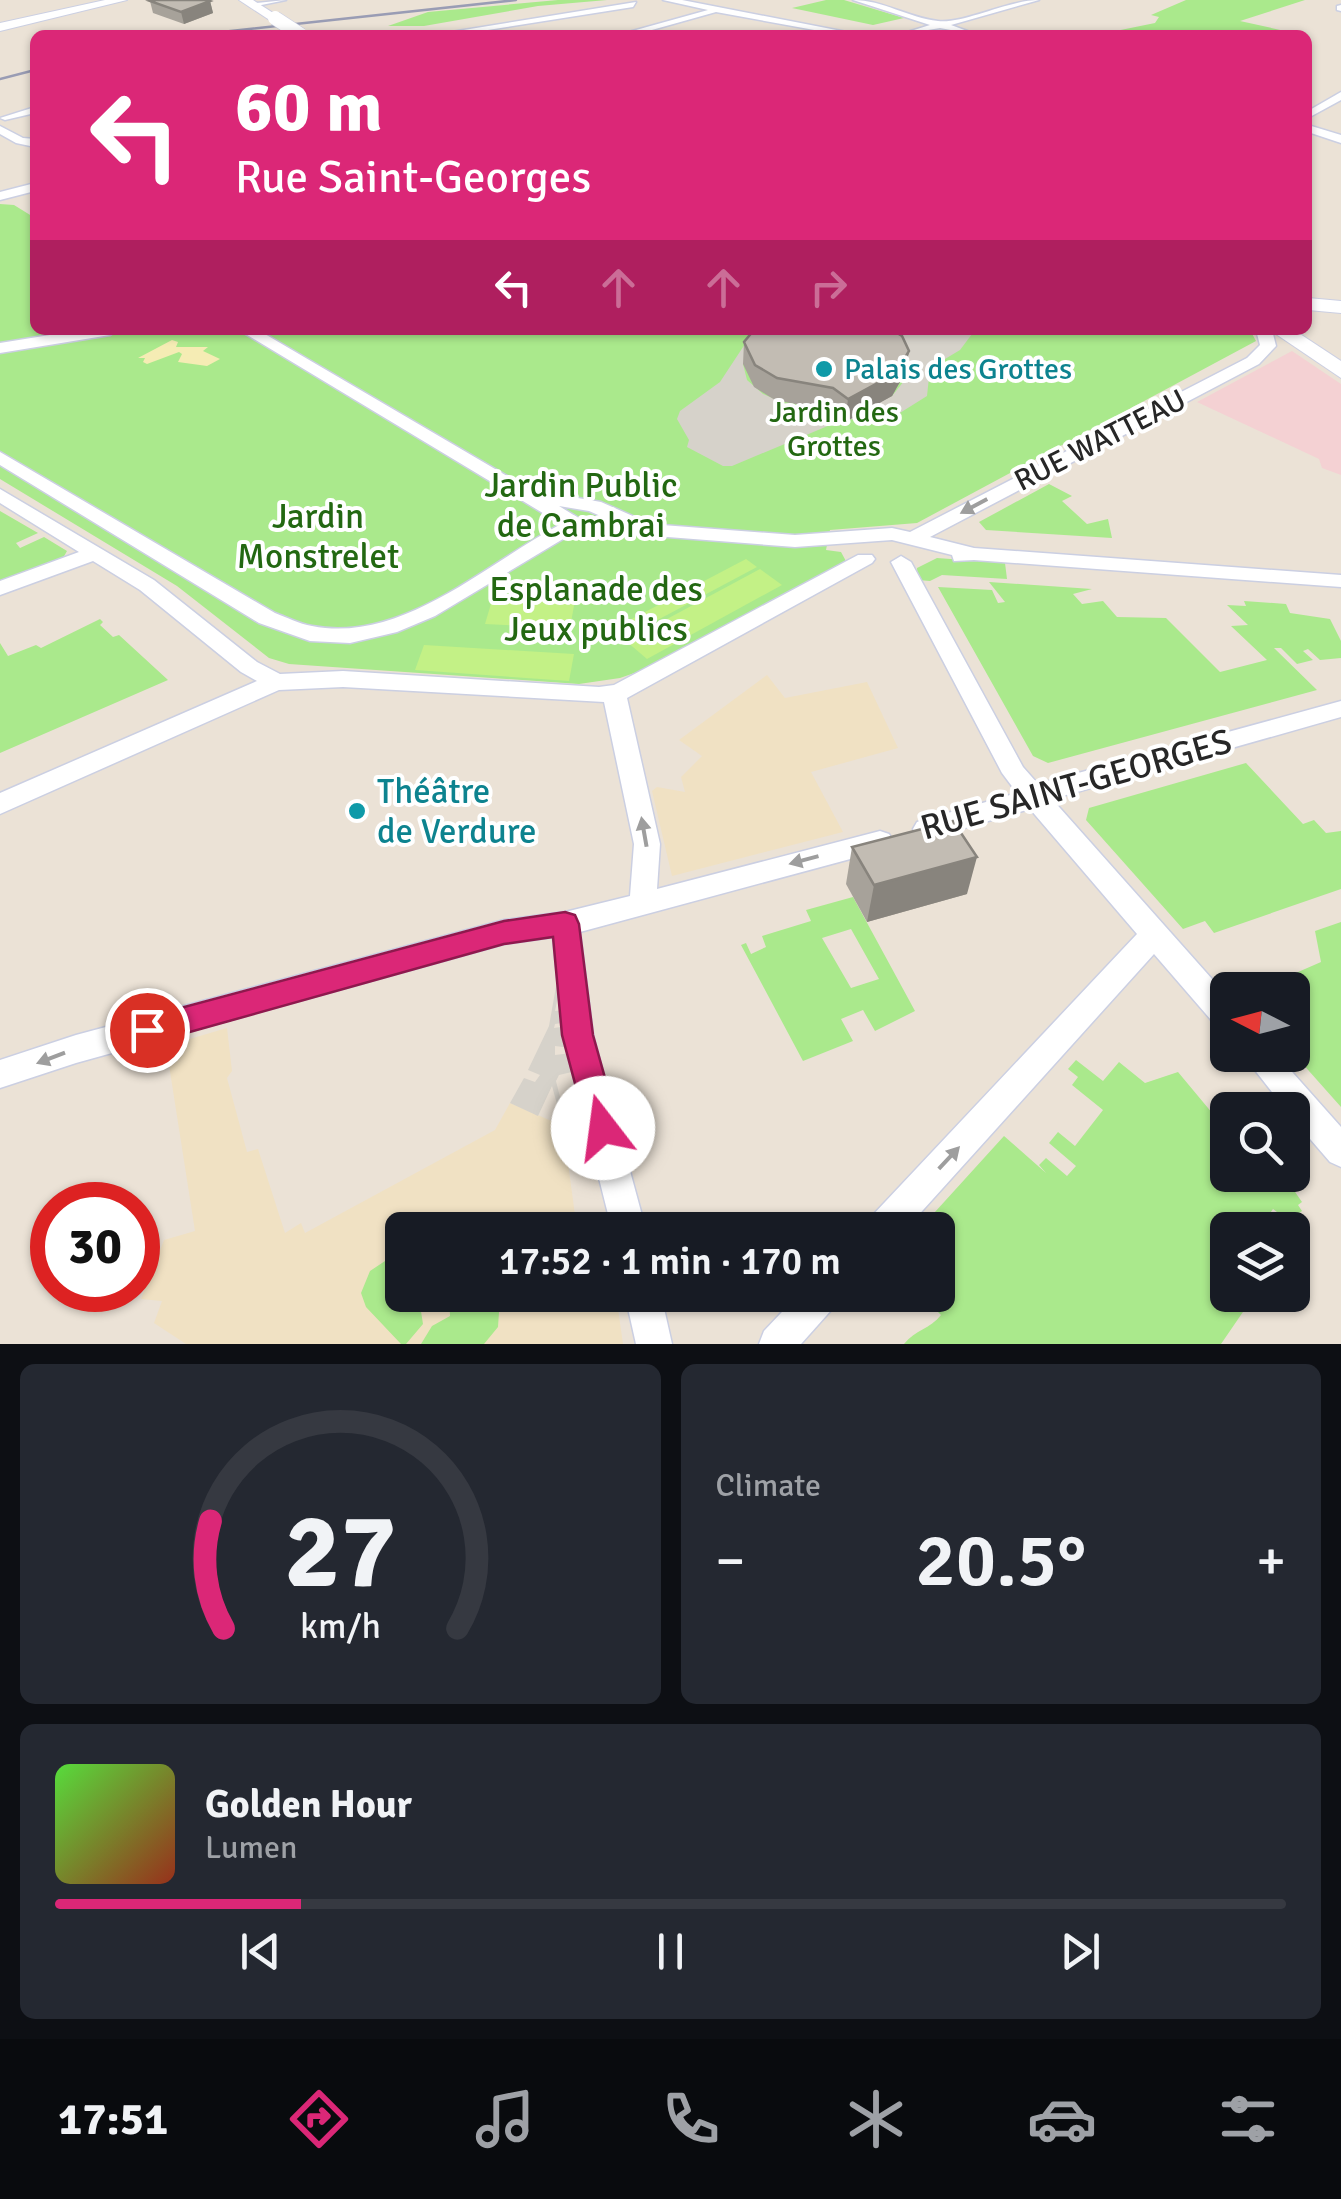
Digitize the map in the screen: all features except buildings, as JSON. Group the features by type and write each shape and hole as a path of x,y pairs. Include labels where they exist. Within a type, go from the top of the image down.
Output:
{"main road":[{"path":"0,28 99,2 121,0"},
{"path":"248,2 293,30"},
{"path":"1312,318 1341,310"},
{"path":"1312,321 1341,350"},
{"path":"1288,335 1341,371"}],"street":[{"path":"248,2 282,0"},
{"path":"667,0 830,30"},
{"path":"857,0 958,30"},
{"path":"921,30 1035,0"},
{"path":"468,30 634,2 648,28"},
{"path":"641,30 720,10"},
{"path":"1312,113 1341,95"},
{"path":"30,112 1,121 20,141 30,142"},
{"path":"1312,129 1341,139"},
{"path":"0,196 30,188"},
{"path":"16,192 30,201"},
{"path":"0,348 79,335"},
{"path":"256,335 531,497 583,516 645,529 796,541 861,551 974,554 1341,580"},
{"name":"RUE WATTEAU","path":"912,551 1253,362 1268,346 1265,335"},
{"path":"0,458 267,618 320,636 361,636 386,630 444,601 583,516"},
{"path":"0,495 152,589 243,662 277,682"},
{"path":"0,804 224,702 277,682 343,679 614,693 861,551"},
{"path":"912,551 1008,765 1210,998"},
{"path":"0,588 94,553"},
{"path":"614,693 647,844 643,901"},
{"name":"RUE SAINT-GEORGES","path":"0,1074 76,1049 504,932 565,924 997,810 1032,796 1341,709"},
{"path":"565,924 578,1035 624,1212"},
{"path":"899,1212 1154,934"},
{"path":"1273,1072 1341,1150"},
{"path":"647,1312 654,1344"},
{"path":"778,1344 807,1312"}],"shaded area":[{"path":"765,335 971,335 960,350 930,368 927,396 895,416 842,420 732,466 723,466 687,447 689,440 677,419 680,411 720,382 745,344","holes":["743,364 905,373 904,381 892,396 838,411 822,411 789,405 763,394 747,380"]},
{"path":"1292,351 1341,384 1341,475 1322,468 1319,459 1197,402"},
{"path":"767,675 785,698 867,682 898,748 811,772 843,832 672,876 652,791 657,787 685,792 681,777 702,756 679,740"},
{"path":"557,981 561,981 555,1011 567,1010 568,1022 555,1024 554,1028 568,1026 571,1048 555,1046 555,1055 572,1053 576,1071 559,1075 556,1081 567,1125 563,1126 552,1086 538,1116 510,1103 524,1078 535,1082 540,1075 528,1070 549,1026"},
{"path":"227,1028 232,1071 227,1078 247,1152 258,1149 285,1233 301,1223 305,1233 495,1130 510,1103 563,1126 575,1212 385,1212 385,1312 618,1312 623,1344 186,1344 154,1323 162,1301 160,1250 164,1240 195,1231 166,1046"}],"green space":[{"path":"558,0 607,0 538,6 424,26 388,26 428,12"},
{"path":"844,0 904,18 873,25 792,8"},
{"path":"1186,0 1305,0 1240,21 1280,30 1121,30 1155,23 1159,17 1151,15"},
{"name":"Jardin Public de Cambrai","path":"0,204 14,205 30,215 30,335 1253,335 1256,341 917,523 830,530 826,550 841,552 847,563 643,670 579,684 289,664 269,658 177,586 0,479"},
{"path":"1049,484 1072,496 1062,501 1087,524 1108,519 1112,538 986,530 979,522"},
{"path":"0,511 38,533 16,543 20,548 44,537 67,551 63,558 0,582"},
{"path":"937,558 1005,563 1007,579 942,575 930,581 918,580 917,568"},
{"path":"746,559 757,567 635,632 624,623"},
{"path":"760,569 782,585 647,659 626,641"},
{"path":"989,582 1092,589 1073,594 1082,604 1103,601 1117,617 1166,618 1220,672 1267,660 1231,626 1248,625 1227,605 1246,606 1244,601 1286,604 1290,613 1330,619 1341,641 1341,658 1320,660 1308,649 1303,651 1313,660 1297,664 1281,648 1274,648 1317,690 1048,763 1033,756 938,587 992,590 998,603 1005,602"},
{"path":"493,597 575,600 570,628 485,624"},
{"path":"100,619 100,625 113,637 119,635 168,680 0,753 0,643 8,656 36,645 41,648"},
{"path":"424,645 574,654 569,681 415,670"},
{"path":"1246,763 1303,824 1314,820 1326,833 1341,831 1341,889 1214,933 1205,921 1183,929 1086,820 1089,808"},
{"path":"853,897 915,1011 875,1031 863,1010 841,1019 853,1041 803,1061 741,945 746,943 751,954 766,947 762,936 811,921 806,910","holes":["851,929 879,979 851,988 822,938"]},
{"path":"1341,922 1341,1107 1310,1072 1310,972 1298,972 1321,962 1315,931"},
{"path":"1076,1060 1103,1081 1119,1062 1145,1083 1178,1072 1210,1110 1210,1192 1295,1192 1302,1202 1298,1205 1300,1212 1210,1212 1210,1312 1243,1312 1221,1344 904,1344 941,1315 938,1312 955,1312 955,1212 935,1212 1004,1136 1046,1173 1039,1165 1046,1158 1067,1176 1076,1166 1049,1143 1058,1132 1075,1146 1103,1110 1072,1085 1078,1077 1068,1069"},
{"path":"385,1261 385,1312 421,1312 423,1324 406,1344 401,1344 366,1307 361,1293 370,1271"},
{"path":"450,1312 499,1312 498,1327 484,1344 421,1344 432,1326 450,1316"}],"sand":[{"path":"172,340 178,342 176,347 208,347 203,351 220,359 207,366 178,362 182,354 179,352 147,364 143,362 145,358 138,358"}],"railway":[{"path":"240,30 516,0"},
{"path":"0,79 30,71"}],"place":[{"name":"Palais des Grottes","path":"824,369"},
{"name":"Théâtre de Verdure","path":"357,811"}],"route":[{"path":"147,1030 504,932 540,924 565,924 578,1035 603,1128"}],"park label":[{"name":"Jardin des Grottes","path":"834,429"},
{"name":"Jardin Monstrelet","path":"318,536"},
{"name":"Esplanade des Jeux publics","path":"596,609"}]}
